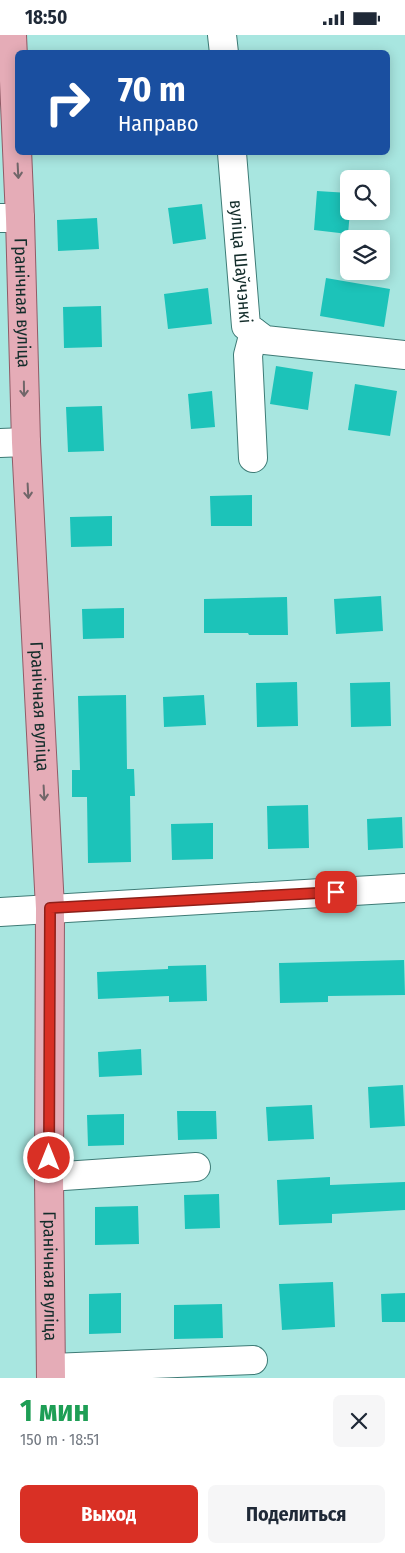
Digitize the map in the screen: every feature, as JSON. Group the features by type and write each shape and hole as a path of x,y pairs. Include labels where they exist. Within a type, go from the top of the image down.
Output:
{"main road":[{"name":"Гранічная вуліца","path":"12,35 10,218 13,443 50,908 48,1177 51,1373"}],"street":[{"path":"222,35 224,50"},
{"name":"вуліца Шаўчэнкі","path":"232,155 246,326 265,340 405,355"},
{"path":"253,458 248,355 254,332"},
{"path":"0,912 405,888"},
{"path":"48,1177 196,1167"},
{"path":"51,1373 254,1360"}],"building":[{"path":"317,191 340,192 340,220 349,220 348,230 340,230 340,233 314,230"},
{"path":"202,204 206,239 173,244 168,208"},
{"path":"97,218 99,249 58,251 57,220"},
{"path":"326,278 390,289 384,327 320,316"},
{"path":"208,288 212,324 168,329 164,294"},
{"path":"101,306 102,347 64,348 63,307"},
{"path":"276,366 313,372 308,410 270,404"},
{"path":"355,384 397,391 390,436 348,430"},
{"path":"212,391 215,427 191,429 188,394"},
{"path":"102,406 104,451 68,452 66,407"},
{"path":"252,495 252,526 211,526 210,496"},
{"path":"112,516 112,546 71,547 70,517"},
{"path":"381,596 383,631 336,634 334,599"},
{"path":"287,597 288,635 204,633 204,599"},
{"path":"124,608 124,638 83,639 82,609"},
{"path":"297,682 298,726 257,727 256,683"},
{"path":"390,682 391,726 351,727 350,683"},
{"path":"126,695 127,769 134,769 135,796 130,796 131,862 88,863 87,797 72,797 72,770 80,770 78,696"},
{"path":"204,695 206,725 164,727 163,697"},
{"path":"308,805 309,848 268,849 267,806"},
{"path":"402,817 403,848 368,850 367,819"},
{"path":"213,823 213,859 172,860 171,824"},
{"path":"404,960 405,995 328,996 328,1002 280,1003 279,963"},
{"path":"206,965 207,1001 169,1002 169,996 98,999 97,972 168,969 168,966"},
{"path":"141,1049 142,1075 99,1077 98,1052"},
{"path":"403,1085 405,1126 370,1128 368,1087"},
{"path":"312,1105 314,1139 268,1141 266,1107"},
{"path":"177,1111 216,1111 217,1139 178,1140"},
{"path":"124,1114 124,1145 88,1146 87,1115"},
{"path":"330,1177 330,1185 405,1182 405,1210 332,1214 332,1223 279,1225 277,1180"},
{"path":"219,1194 220,1228 185,1229 184,1195"},
{"path":"138,1206 139,1244 95,1245 95,1207"},
{"path":"333,1282 335,1327 282,1330 279,1284"},
{"path":"121,1293 121,1333 89,1334 89,1294"},
{"path":"405,1293 405,1322 382,1322 381,1294"},
{"path":"222,1304 223,1338 174,1339 174,1305"}],"route":[{"path":"49,1158 50,908 336,892"}]}
